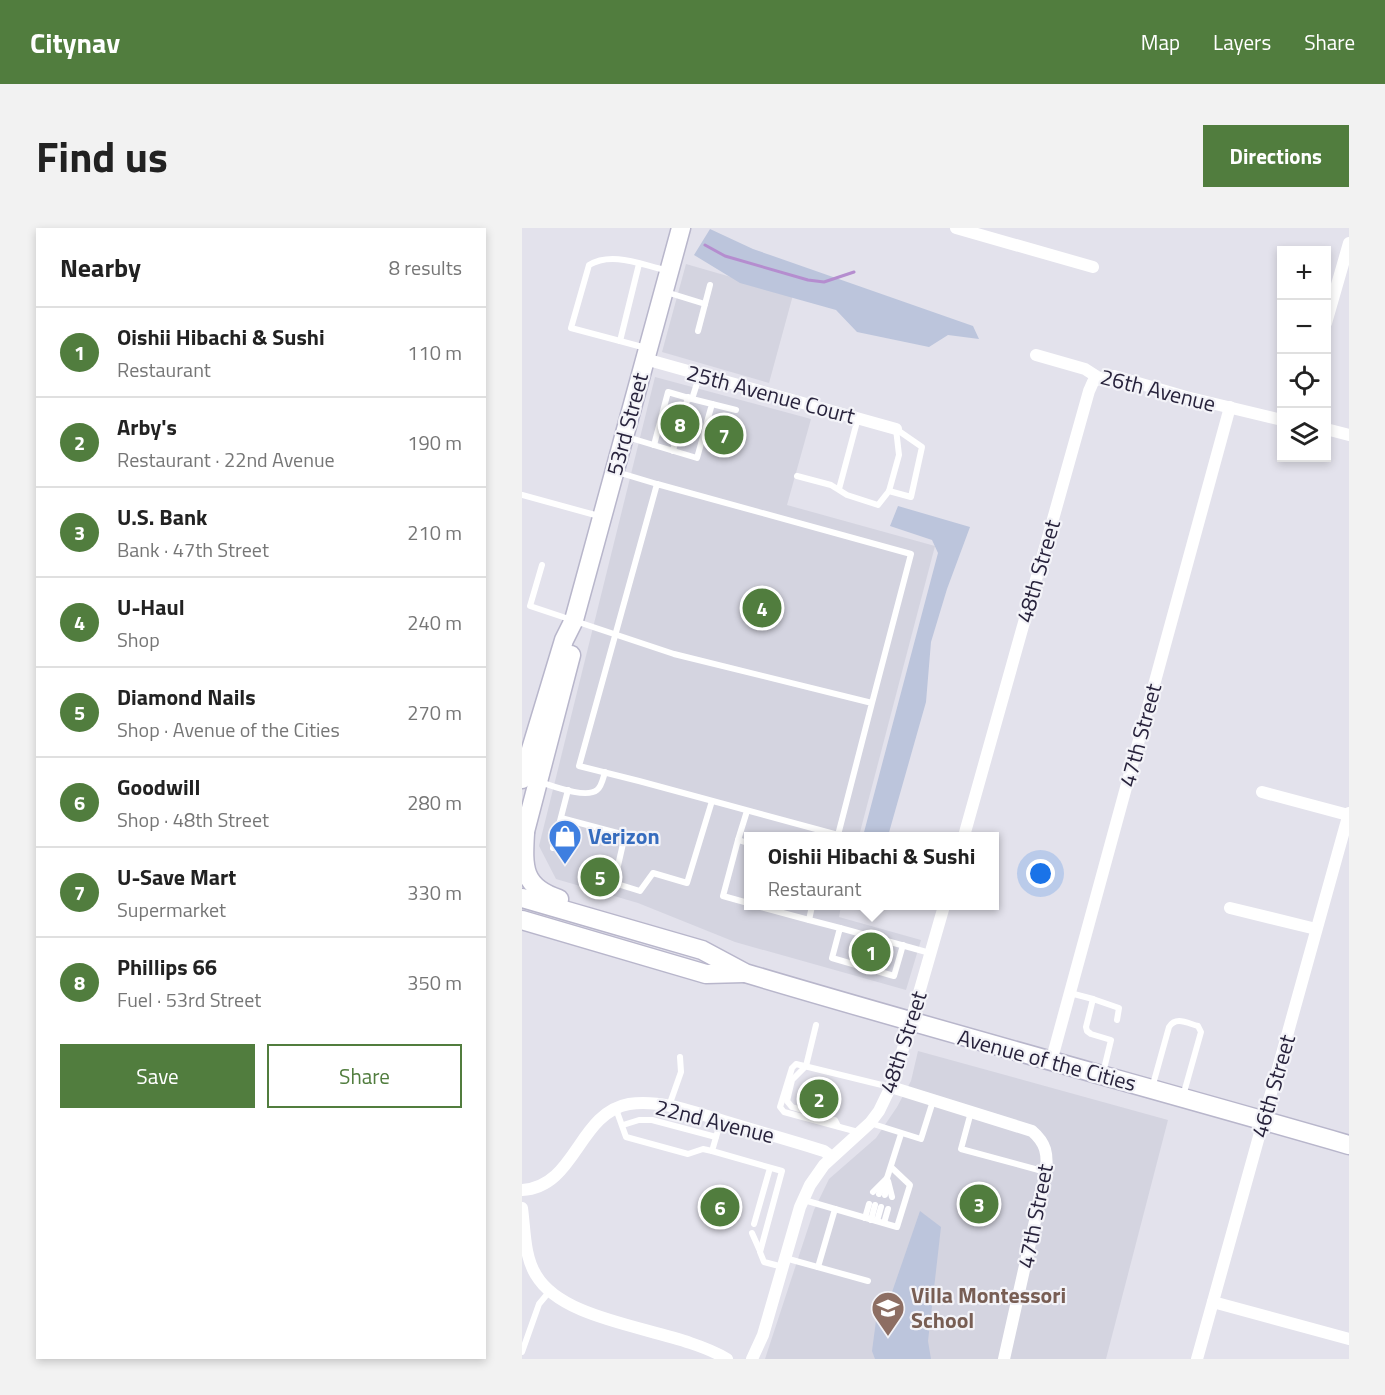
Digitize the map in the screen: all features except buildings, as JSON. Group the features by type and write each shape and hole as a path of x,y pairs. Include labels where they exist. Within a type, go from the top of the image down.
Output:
{"main road":[{"name":"53rd Street","path":"681,228 574,620 574,644 527,778 524,859 526,874 540,891 632,920 702,950"},
{"name":"Avenue of the Cities","path":"522,898 702,950 745,973 1050,1062 1183,1097 1349,1145"},
{"name":"Avenue of the Cities","path":"522,920 706,974 745,973"},
{"path":"522,930 529,928 556,930"}],"street":[{"path":"956,228 1093,267"},
{"path":"1331,305 1349,243"},
{"name":"25th Avenue Court","path":"647,354 700,374 897,429"},
{"name":"26th Avenue","path":"1036,355 1085,369 1099,378 1114,376 1277,419"},
{"name":"48th Street","path":"965,832 1089,391 1093,382 1099,378"},
{"name":"47th Street","path":"1050,1062 1230,407"},
{"path":"1331,430 1349,435"},
{"path":"1263,792 1349,814"},
{"name":"46th Street","path":"1197,1359 1316,929 1345,849 1349,814"},
{"path":"1230,908 1316,929"},
{"name":"48th Street","path":"752,1359 763,1335 803,1200 816,1176 832,1157 870,1123 891,1087 943,910"},
{"path":"891,1087 971,1112"},
{"name":"22nd Avenue","path":"522,1190 542,1183 562,1170 599,1119 628,1104 669,1106 824,1151 832,1157"},
{"name":"47th Street","path":"971,1112 1032,1131 1047,1151 1046,1172 1004,1359"},
{"path":"522,1208 531,1265 549,1293 577,1309 694,1343 726,1359"},
{"path":"1213,1302 1349,1339"}],"lane":[{"path":"647,354 620,341 571,328 589,265 599,259 625,259 669,271"},
{"path":"620,341 639,264"},
{"path":"698,331 710,285"},
{"path":"663,292 705,304"},
{"path":"685,408 700,374"},
{"path":"654,445 668,392 736,410"},
{"path":"624,436 697,458 712,404"},
{"path":"839,489 858,418"},
{"path":"889,491 911,497 922,447 897,429"},
{"path":"797,476 839,489 847,495 878,505 889,491 899,455 897,429"},
{"path":"673,451 676,438"},
{"path":"615,471 912,554 839,832"},
{"path":"657,484 579,766 827,832"},
{"path":"522,495 603,517"},
{"path":"542,565 530,606 674,654 873,703"},
{"path":"527,778 568,790 590,793 598,789 605,772"},
{"path":"553,848 568,790"},
{"path":"561,818 625,836 614,883 640,891 653,873 687,883 712,801"},
{"path":"744,902 723,896 747,811"},
{"path":"738,840 744,842"},
{"path":"772,910 931,953"},
{"path":"809,920 812,910"},
{"path":"840,928 832,958 894,976 903,945"},
{"path":"1070,993 1119,1008 1117,1020"},
{"path":"1094,999 1086,1027 1087,1031 1091,1034 1112,1038 1102,1076"},
{"path":"1152,1089 1169,1027 1172,1022 1178,1020 1198,1026 1201,1032 1183,1097"},
{"path":"806,1066 816,1025"},
{"path":"669,1106 681,1072 680,1057"},
{"path":"861,1133 784,1112 780,1107 792,1068 796,1064 891,1087"},
{"path":"870,1123 921,1139 933,1101"},
{"path":"616,1109 626,1137 688,1154 703,1149 782,1171 760,1252"},
{"path":"971,1112 961,1149 1046,1172"},
{"path":"622,1125 639,1120 652,1120 716,1137"},
{"path":"712,1151 721,1120"},
{"path":"887,1178 882,1195 901,1134"},
{"path":"803,1200 897,1227 910,1185 891,1167"},
{"path":"754,1224 770,1168"},
{"path":"878,1206 885,1223"},
{"path":"871,1220 878,1206"},
{"path":"871,1220 878,1206"},
{"path":"818,1267 835,1209"},
{"path":"752,1233 764,1262 784,1262 818,1267 868,1281"},
{"path":"522,1352 539,1304 549,1293"}],"shaded area":[{"path":"710,229 753,249 973,326 979,339 948,335 929,347 857,332 836,310 740,283 694,255"},
{"path":"686,264 793,295 769,383 662,352"},
{"path":"655,377 811,419 787,505 935,546 860,832 744,832 744,910 840,910 839,917 921,940 906,990 735,942 638,903 556,879 539,846"},
{"path":"898,506 970,527 947,589 931,642 926,702 889,832 864,832 938,553 932,540 890,526"},
{"path":"918,1051 1168,1120 1106,1359 765,1359 814,1210 829,1179 876,1138 911,1081"},
{"path":"920,1211 941,1227 928,1341 931,1359 875,1359 872,1351 877,1313 891,1295"}],"waterway":[{"path":"705,245 725,256 808,280 824,282 854,272"}],"place":[{"name":"Phillips 66","path":"680,424"},
{"name":"U-Save Mart","path":"724,435"},
{"name":"U-Haul","path":"762,608"},
{"name":"Verizon","path":"565,865"},
{"name":"Diamond Nails","path":"600,877"},
{"name":"Oishii Hibachi & Sushi","path":"871,952"},
{"name":"Arby's","path":"819,1099"},
{"name":"U.S. Bank","path":"979,1204"},
{"name":"Goodwill","path":"720,1207"},
{"name":"Villa Montessori School","path":"888,1337"}]}
